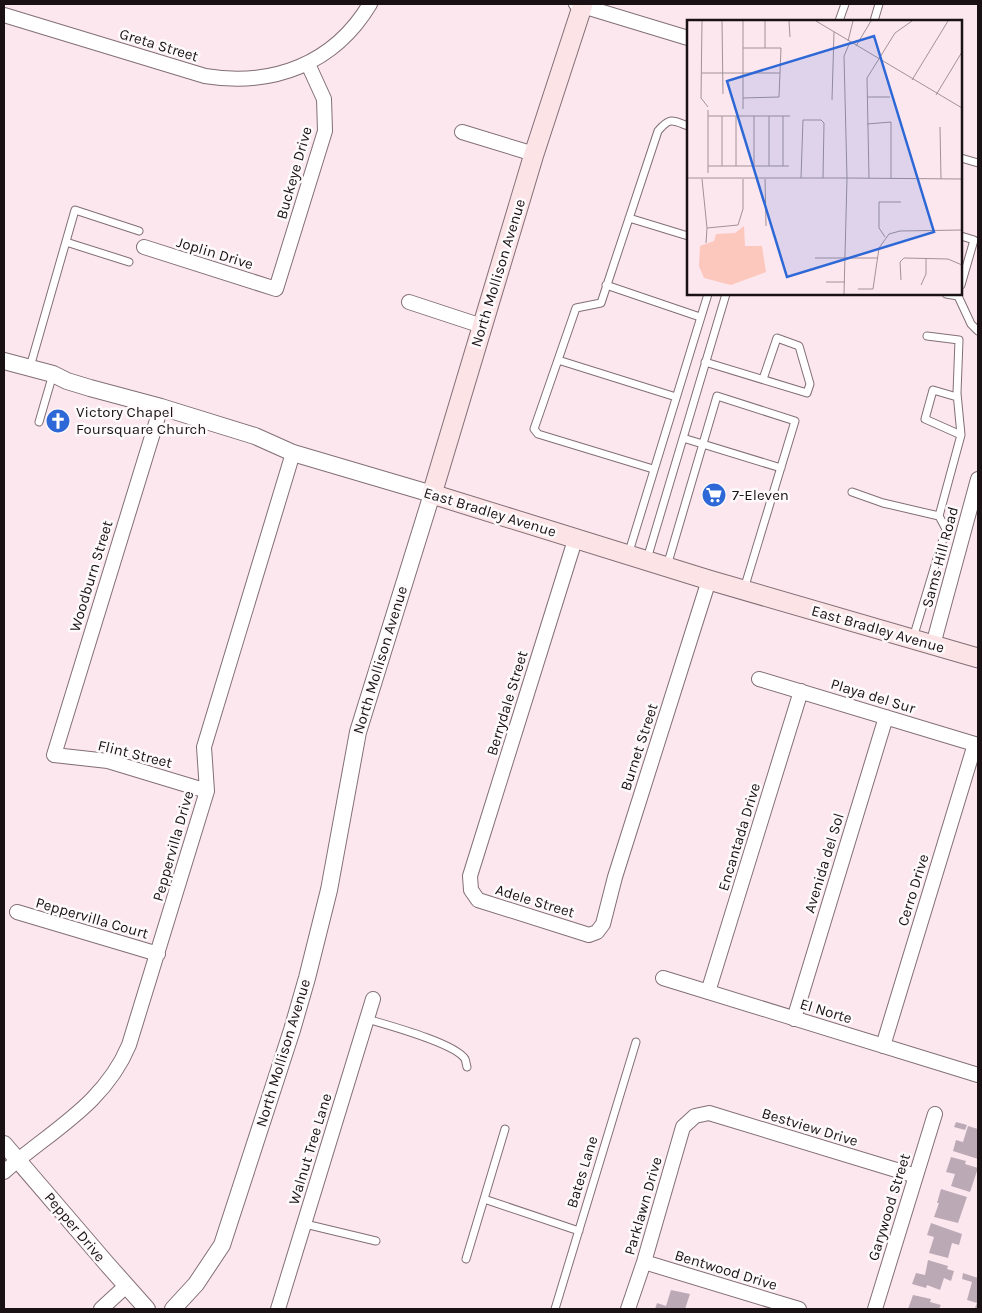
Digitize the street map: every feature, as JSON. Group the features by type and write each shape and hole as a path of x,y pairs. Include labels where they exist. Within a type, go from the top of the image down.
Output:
{"main road":[{"name":"North Mollison Avenue","path":"432,494 580,4"},
{"name":"East Bradley Avenue","path":"432,494 575,540 978,658"}],"street":[{"path":"308,64 335,45 370,4"},
{"path":"580,4 687,38"},
{"name":"Greta Street","path":"4,15 213,77 235,79 264,77 308,64"},
{"name":"Buckeye Drive","path":"276,289 325,130 324,99 308,64"},
{"path":"462,132 534,154"},
{"name":"Joplin Drive","path":"144,247 276,289"},
{"path":"409,302 482,326"},
{"name":"East Bradley Avenue","path":"4,361 30,367 83,386 161,407 255,436 294,453 432,494"},
{"name":"Woodburn Street","path":"54,755 161,407"},
{"name":"Peppervilla Drive","path":"4,1172 92,1101 111,1079 129,1045 207,791 204,747 294,453"},
{"name":"Sams Hill Road","path":"933,645 970,518 978,479"},
{"name":"North Mollison Avenue","path":"173,1309 196,1284 222,1245 292,1030 329,890 358,732 432,494"},
{"name":"Berrydale Street","path":"470,876 575,540"},
{"name":"Burnet Street","path":"604,924 615,877 709,580"},
{"name":"Playa del Sur","path":"759,678 977,744"},
{"name":"Encantada Drive","path":"708,992 800,691"},
{"name":"Avenida del Sol","path":"794,1018 886,717"},
{"name":"Cerro Drive","path":"882,1046 977,744"},
{"name":"Flint Street","path":"54,755 108,761 207,791"},
{"name":"Adele Street","path":"470,876 471,890 478,900 590,935 597,932 604,924"},
{"name":"Peppervilla Court","path":"17,912 158,954"},
{"name":"El Norte","path":"663,978 978,1075"},
{"name":"Walnut Tree Lane","path":"278,1309 373,999"},
{"name":"Bestview Drive","path":"695,1116 709,1113 916,1176"},
{"name":"Garywood Street","path":"875,1309 935,1114"},
{"name":"Parklawn Drive","path":"628,1309 644,1262 683,1127 695,1116"},
{"name":"Pepper Drive","path":"4,1144 147,1309"},
{"name":"Bentwood Drive","path":"644,1262 799,1309"},
{"path":"101,1309 126,1286"}],"lane":[{"path":"839,20 845,4"},
{"path":"874,20 879,4"},
{"path":"654,469 538,434 534,429 576,308 600,303 658,131 666,121 672,120 687,126"},
{"path":"962,158 978,163"},
{"path":"30,367 75,210 139,231"},
{"path":"629,218 687,236"},
{"path":"962,236 974,240 962,282"},
{"path":"66,242 129,262"},
{"path":"606,285 700,317"},
{"path":"628,555 708,295"},
{"path":"646,561 726,295"},
{"path":"958,295 970,324 978,331"},
{"path":"913,639 946,529 940,516 961,435 957,397 959,340 927,336"},
{"path":"706,362 763,380 807,393 810,384 799,346 776,338 763,380"},
{"path":"558,360 676,396"},
{"path":"39,422 53,374"},
{"path":"957,397 933,390 925,419 961,435"},
{"path":"667,566 717,396 795,421 744,590"},
{"path":"683,438 781,468"},
{"path":"852,492 883,503 940,516"},
{"path":"367,1019 430,1039 456,1052 464,1059 467,1067"},
{"name":"Bates Lane","path":"555,1309 636,1042"},
{"path":"466,1259 505,1129"},
{"path":"484,1199 579,1231"},
{"path":"304,1224 376,1241"}],"building":[{"path":"956,1122 967,1125 965,1130 954,1127"},
{"path":"968,1126 978,1129 978,1159 953,1151 956,1140 963,1142"},
{"path":"951,1157 966,1161 965,1164 978,1168 970,1192 951,1186 955,1174 946,1172"},
{"path":"941,1189 967,1197 958,1223 934,1217"},
{"path":"931,1223 962,1234 959,1245 952,1243 948,1258 929,1253 934,1237 927,1235"},
{"path":"928,1260 948,1266 947,1269 954,1271 951,1281 944,1278 940,1290 927,1285 926,1288 912,1284 916,1273 925,1275"},
{"path":"963,1273 978,1278 978,1309 975,1308 977,1303 967,1300 972,1282 962,1279"},
{"path":"671,1290 690,1294 685,1309 655,1309 657,1303 666,1306"},
{"path":"913,1295 931,1299 930,1302 941,1305 939,1309 908,1309"}],"place":[{"name":"Victory Chapel Foursquare Church","path":"58,421"},
{"name":"7-Eleven","path":"714,495"}]}
